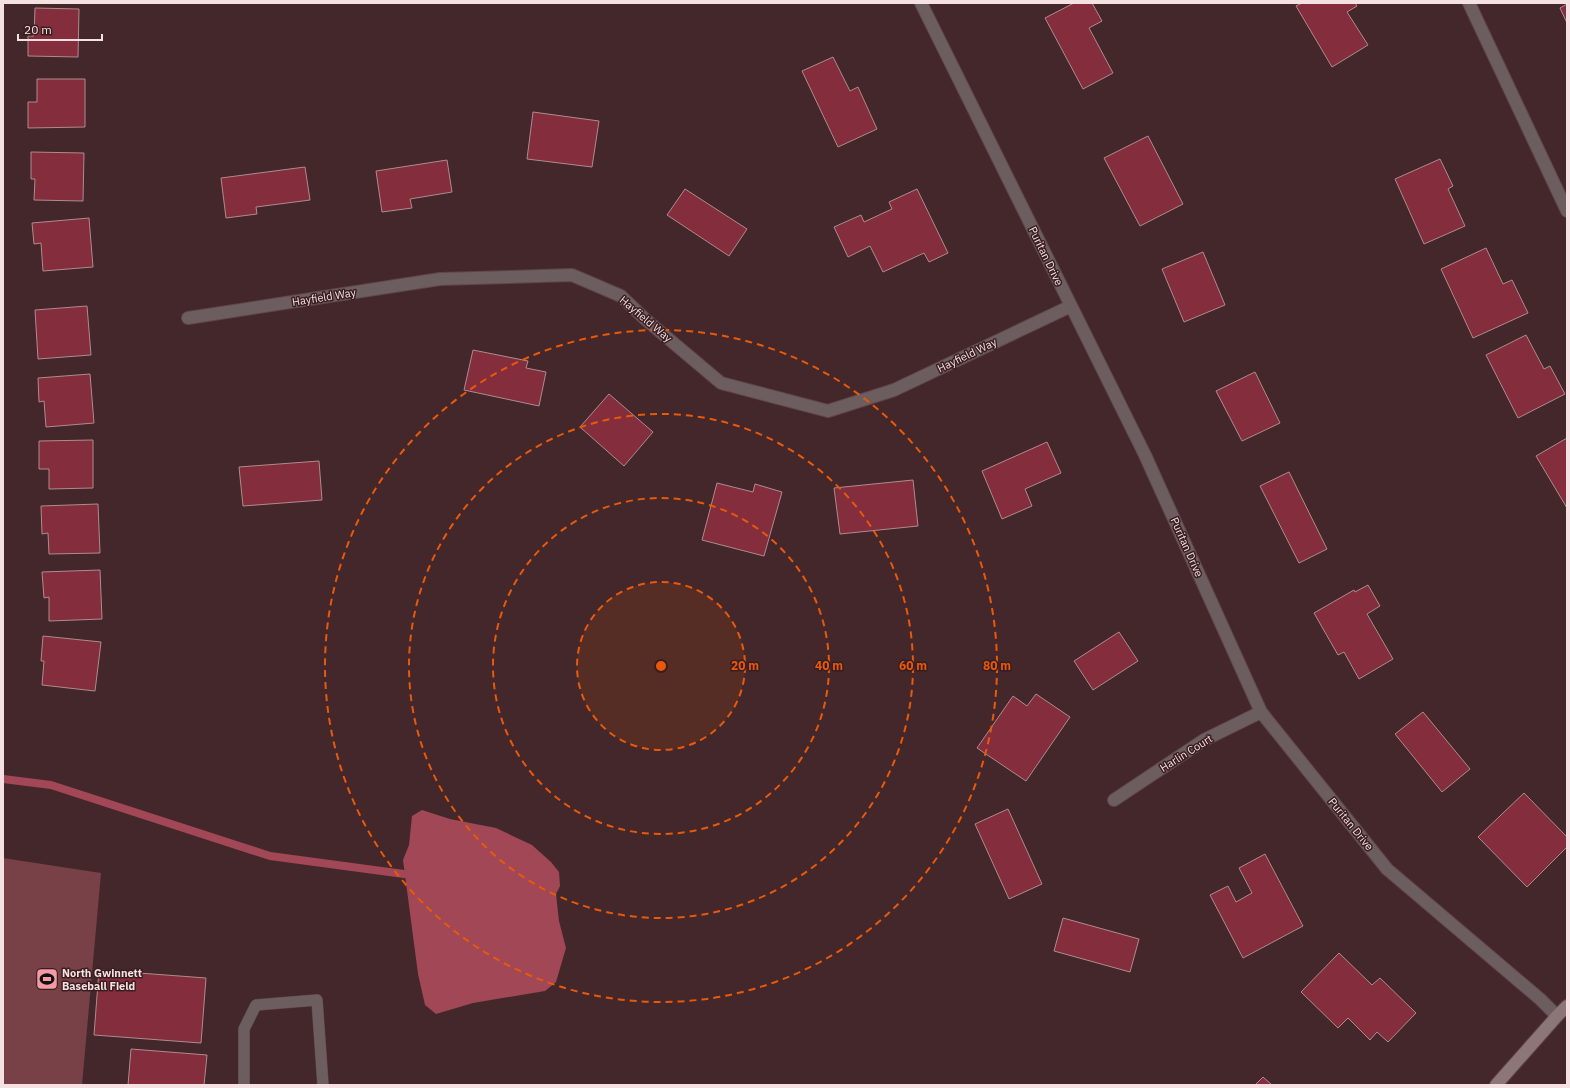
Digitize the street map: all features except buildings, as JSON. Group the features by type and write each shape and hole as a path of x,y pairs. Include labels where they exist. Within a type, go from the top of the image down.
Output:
{"street":[{"name":"Puritan Drive","path":"921,3 1146,455 1261,712 1387,869 1540,999 1557,1016"},
{"path":"1469,3 1567,211"},
{"name":"Hayfield Way","path":"188,318 440,279 572,275 621,296 721,383 828,411 894,390 1071,306"},
{"name":"Harlin Court","path":"1114,800 1204,740 1261,712"},
{"path":"1496,1085 1567,1006"}],"lane":[{"path":"244,1085 244,1029 256,1005 317,1000 323,1085"}],"shaded area":[{"path":"422,810 450,819 496,828 532,845 551,862 559,872 560,886 556,894 559,921 566,948 556,982 545,991 473,1003 436,1014 425,1005 418,974 403,860 409,845 412,816"},
{"name":"North Gwinnett Baseball Field","path":"3,858 101,873 82,1085 3,1085"}],"waterway":[{"path":"3,779 51,785 270,856 404,874"}],"place":[{"name":"North Gwinnett Baseball Field","path":"47,979"}]}
